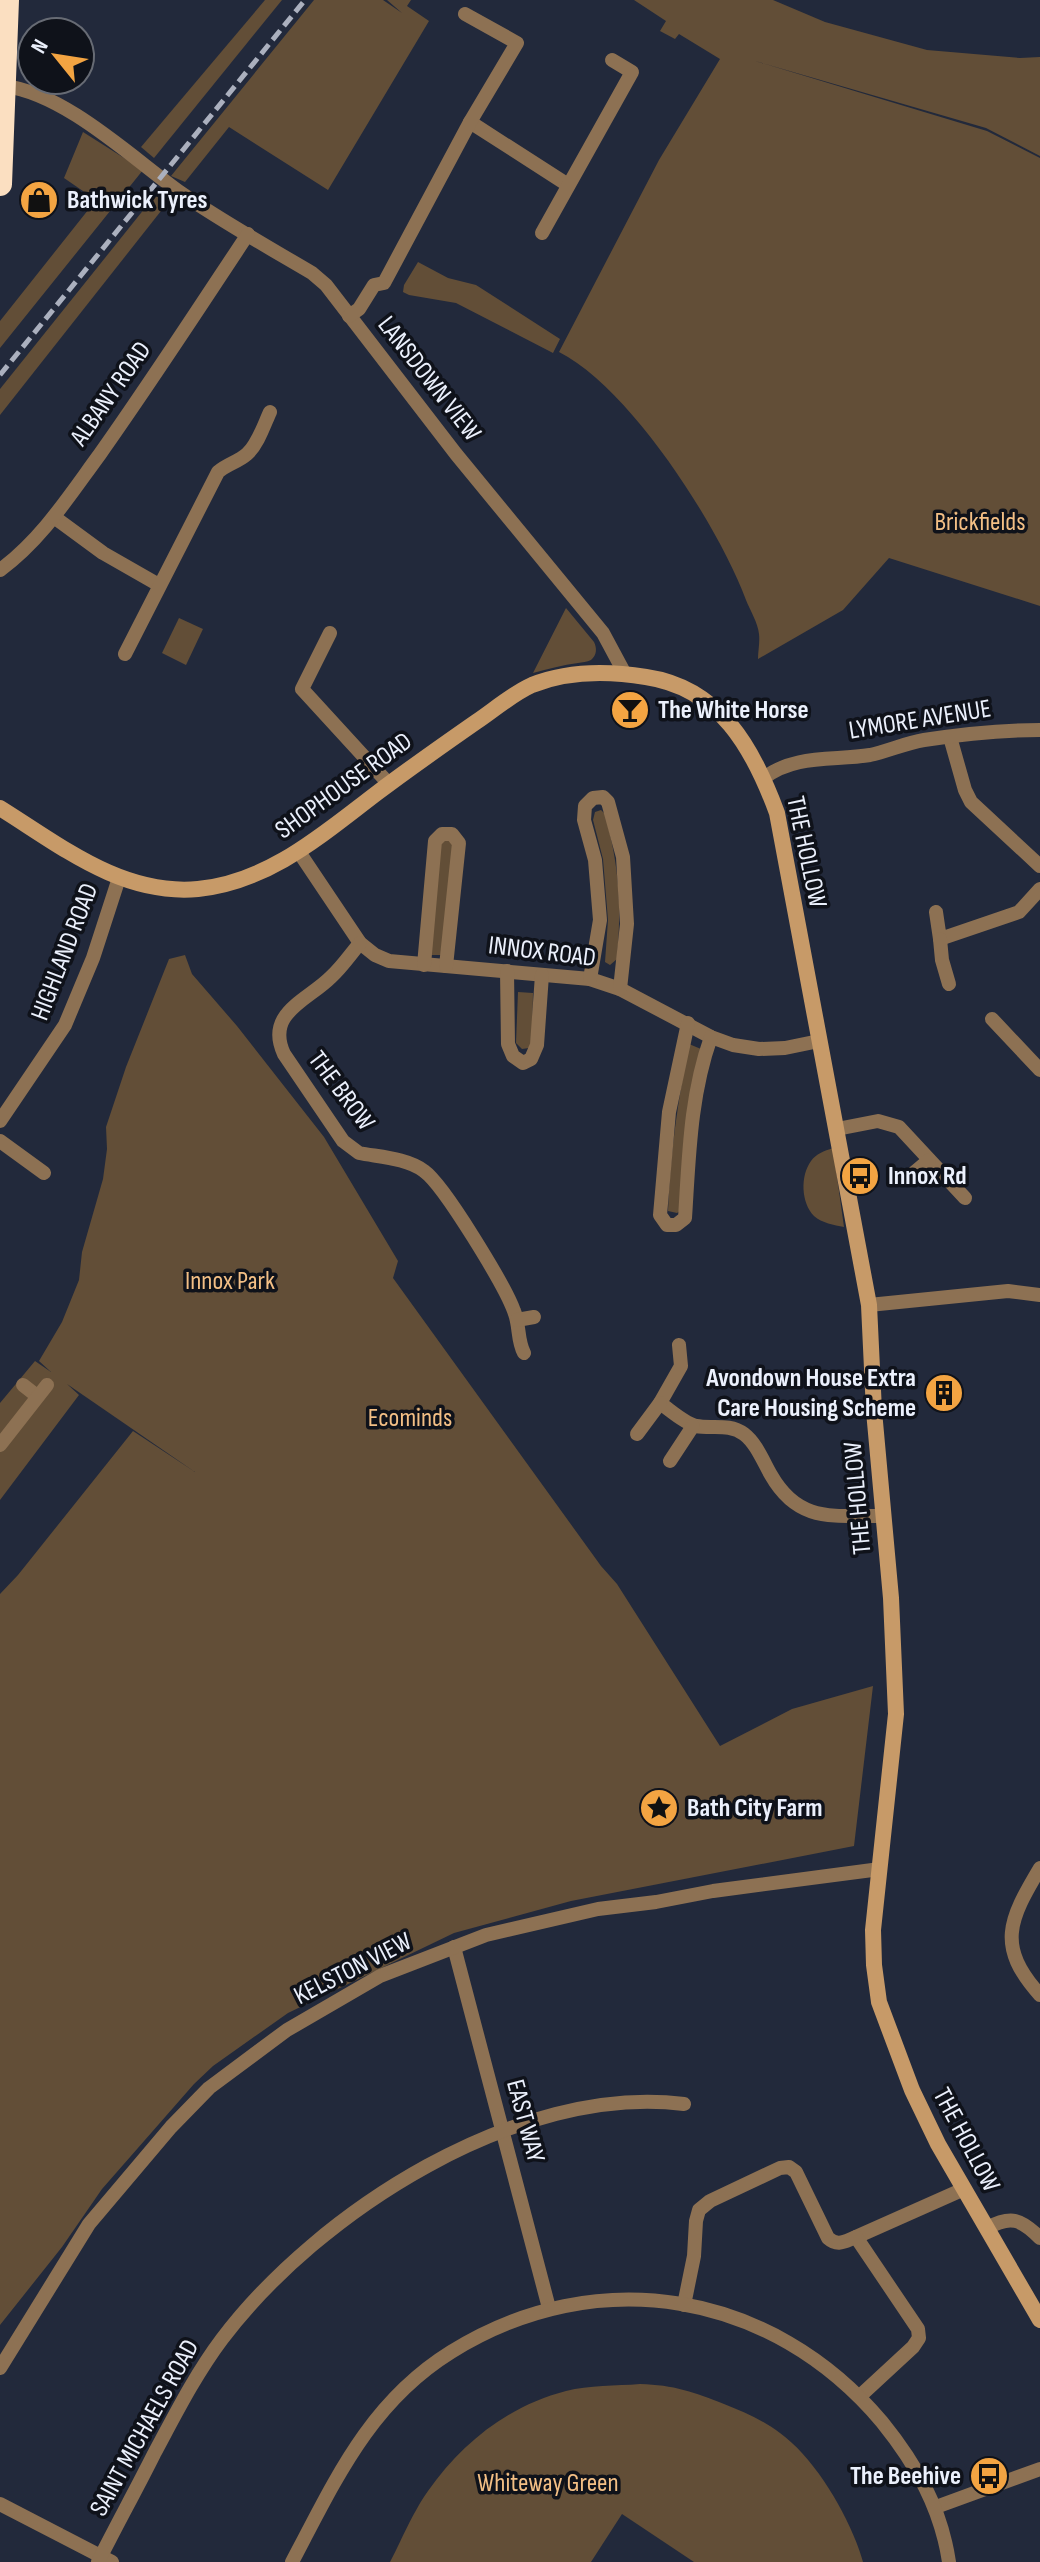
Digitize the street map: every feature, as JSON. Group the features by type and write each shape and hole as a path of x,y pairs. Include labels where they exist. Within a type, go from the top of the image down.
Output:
{"highway":[{"path":"0,184 7,0"}],"street":[{"path":"349,316 359,309 374,285 384,283 470,122 517,43 465,14"},
{"path":"542,233 632,72 612,60"},
{"name":"LANSDOWN VIEW","path":"5,86 25,89 47,100 147,165 181,193 312,273 326,285 456,454 603,633 625,674"},
{"path":"470,122 568,185"},
{"name":"ALBANY ROAD","path":"0,570 30,546 54,517 135,404 248,234"},
{"path":"125,654 218,472 250,451 270,412"},
{"path":"54,517 103,553 159,585"},
{"path":"330,633 302,689 389,784"},
{"name":"THE HOLLOW","path":"625,674 679,685 704,698 720,712 737,733 764,778 777,813 869,1305 874,1411 891,1598 896,1714 873,1930 879,2002 918,2104 1040,2320"},
{"name":"SHOPHOUSE ROAD","path":"0,808 78,857 119,878 156,889 218,886 299,852 447,740 530,686 559,677 625,674"},
{"name":"LYMORE AVENUE","path":"764,778 795,762 871,755 921,741 950,737 1040,730"},
{"path":"950,737 971,802 1040,866"},
{"path":"590,979 600,920 595,860 584,820 585,806 593,798 603,797 608,802 623,857 627,924 620,989"},
{"path":"424,965 435,841 442,834 452,834 459,843 446,966"},
{"name":"INNOX ROAD","path":"299,852 360,943 389,961 590,979 620,989 711,1037 759,1049 785,1048 819,1041"},
{"name":"HIGHLAND ROAD","path":"0,1121 65,1025 93,958 119,878"},
{"path":"940,939 1019,912 1040,889"},
{"path":"936,912 942,960 949,984"},
{"name":"THE BROW","path":"360,943 332,977 292,1008 283,1019 278,1032 279,1045 343,1141 351,1148 359,1153 416,1166 434,1180 510,1301 517,1320 518,1340 524,1353"},
{"path":"507,971 508,1044 513,1056 523,1063 531,1059 537,1045 542,975"},
{"path":"992,1019 1040,1070"},
{"path":"688,1023 669,1112 660,1215 667,1225 676,1225 685,1218 691,1125 702,1063 711,1037"},
{"path":"837,1129 878,1121 899,1127 965,1198"},
{"path":"0,1141 44,1173"},
{"path":"910,1176 929,1160"},
{"path":"869,1305 1008,1291 1040,1295"},
{"path":"517,1320 534,1317"},
{"path":"637,1434 660,1403 681,1366 679,1345"},
{"path":"0,1445 42,1391 23,1385"},
{"path":"660,1403 693,1426 724,1426 742,1432 754,1444 779,1489 793,1504 809,1512 884,1516"},
{"path":"670,1461 693,1426"},
{"path":"1040,1868 1025,1893 1012,1928 1013,1954 1023,1976 1040,1995"},
{"name":"KELSTON VIEW","path":"0,2368 89,2224 171,2127 209,2088 287,2030 380,1976 486,1935 598,1909 880,1869"},
{"name":"EAST WAY","path":"454,1947 549,2308"},
{"name":"SAINT MICHAELS ROAD","path":"104,2560 187,2392 221,2340 264,2289 315,2241 406,2176 503,2130 584,2107 653,2100 684,2104"},
{"path":"684,2305 699,2210 710,2201 780,2168 789,2167 796,2172 828,2238 834,2243 856,2237 964,2189"},
{"path":"987,2228 1002,2220 1017,2221 1040,2238"},
{"path":"856,2237 918,2329 919,2338 860,2396"},
{"path":"292,2562 360,2439 387,2406 416,2378 451,2352 514,2320 549,2308 640,2299 684,2305 753,2323 827,2368 860,2396 896,2439 922,2479 936,2507 949,2562"},
{"path":"936,2507 1040,2469"},
{"path":"0,2504 104,2560"}],"green space":[{"path":"265,0 282,0 154,158 141,147"},
{"path":"314,0 383,0 402,13 387,0 411,0 407,6 429,21 328,190 229,127 185,182 171,176"},
{"name":"Brickfields","path":"634,0 773,0 825,22 927,50 1040,57 1040,156 986,128 755,61 987,131 1040,158 1040,606 889,558 843,610 758,659 756,621 733,569 693,498 669,461 614,395 586,370 559,352 659,160 720,59 679,34 675,39 660,31 666,21"},
{"path":"83,132 143,170 0,348 0,321 96,200 64,178"},
{"path":"161,188 172,197 0,415 0,389"},
{"path":"418,262 448,278 476,285 560,339 553,353 456,303 403,292"},
{"path":"566,608 594,642 594,656 588,661 533,673"},
{"path":"179,618 203,629 186,665 162,653"},
{"path":"601,810 610,833 618,886 617,959 610,965 605,962 608,920 603,859 593,820 595,812"},
{"path":"443,839 456,842 443,955 427,955 439,844"},
{"name":"Bath City Farm","path":"185,955 192,974 324,1137 398,1261 393,1278 617,1584 720,1746 792,1709 873,1686 854,1846 571,1901 454,1933 288,2013 213,2066 194,2084 102,2189 62,2247 0,2325 0,1594 133,1431 195,1472 67,1384 79,1395 0,1500 0,1403 35,1361 51,1372 39,1361 62,1322 79,1280 82,1252 103,1179 106,1127 169,959"},
{"path":"518,992 533,993 532,1041 529,1048 522,1049 516,1043"},
{"path":"689,1044 701,1049 681,1210 677,1213 668,1211 669,1190 675,1127"},
{"path":"833,1148 844,1227 814,1216 804,1197 807,1167 818,1155"},
{"name":"Whiteway Green","path":"640,2384 674,2388 703,2396 753,2417 780,2433 806,2458 830,2491 850,2527 863,2562 694,2562 622,2514 591,2562 390,2562 428,2491 456,2457 488,2429 525,2406 566,2391"}],"railway":[{"path":"0,375 305,0"}],"place":[{"name":"Bathwick Tyres","path":"39,200"},
{"name":"The White Horse","path":"630,710"},
{"name":"Innox Rd","path":"860,1176"},
{"name":"Avondown House Extra Care Housing Scheme","path":"944,1393"},
{"name":"Bath City Farm","path":"659,1808"},
{"name":"The Beehive","path":"989,2476"}],"park label":[{"name":"Innox Park","path":"230,1281"},
{"name":"Ecominds","path":"410,1418"}]}
